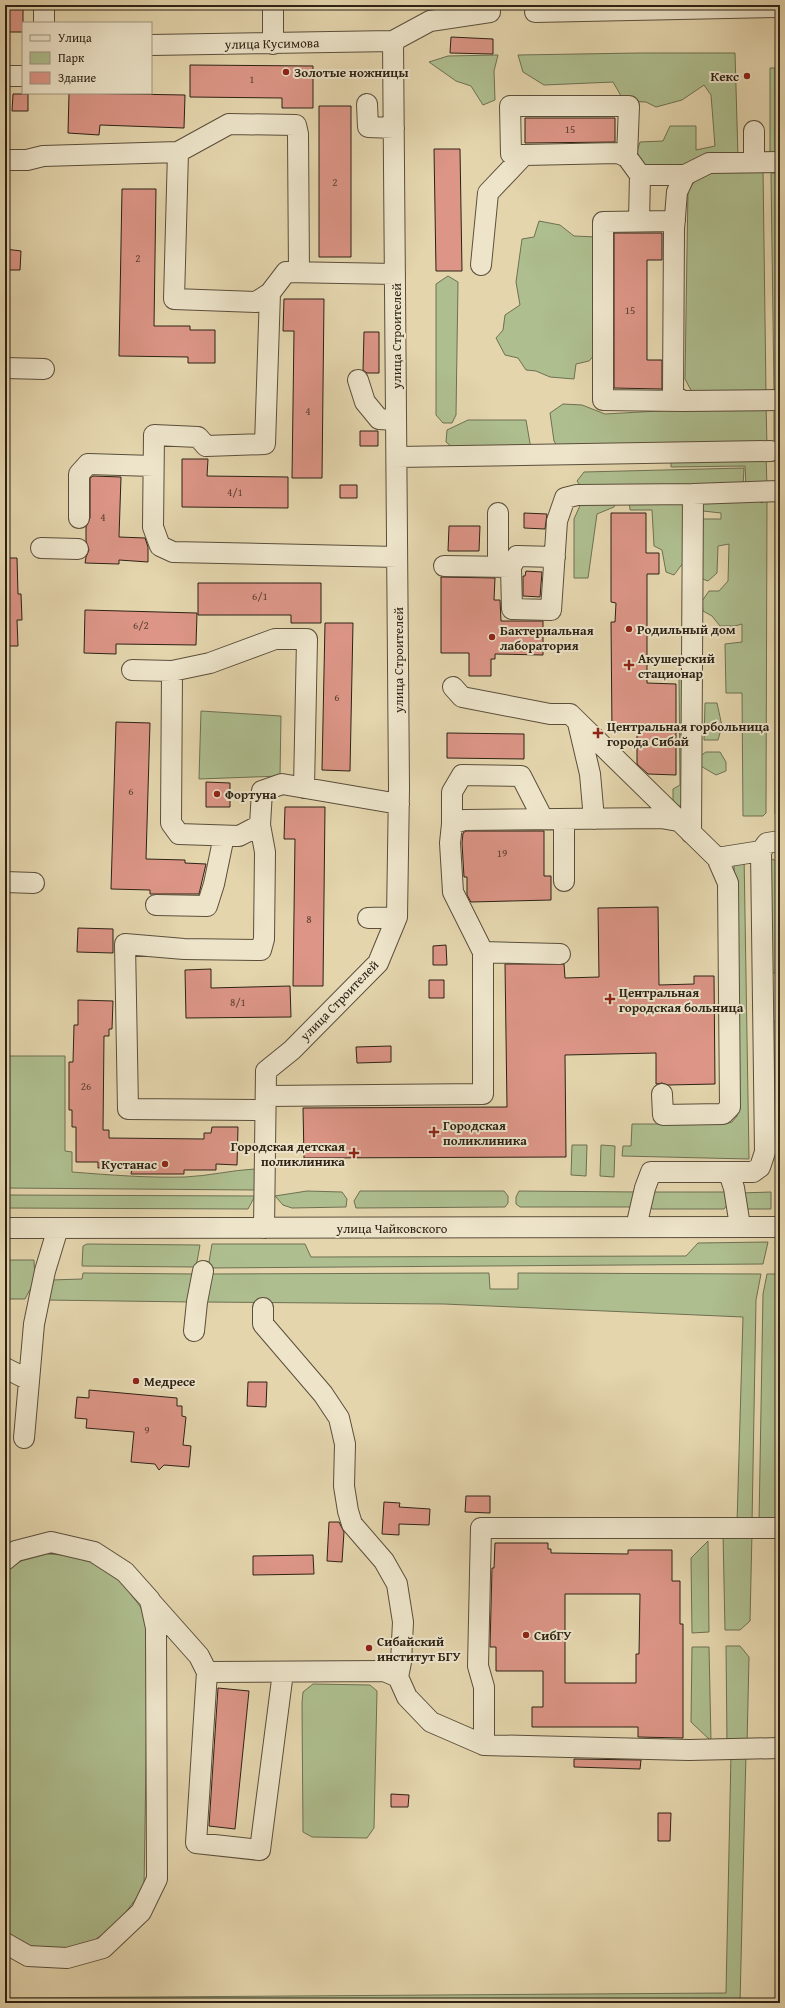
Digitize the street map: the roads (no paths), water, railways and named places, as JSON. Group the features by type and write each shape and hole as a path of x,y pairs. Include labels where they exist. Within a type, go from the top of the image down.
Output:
{"street":[{"path":"44,5 44,22"},
{"path":"273,5 273,44"},
{"path":"535,12 780,7"},
{"path":"393,41 430,21 490,12"},
{"name":"улица Кусимова","path":"152,45 393,41"},
{"name":"улица Строителей","path":"264,1228 266,1071 292,1050 378,964 397,917 399,804 393,41"},
{"path":"5,76 22,76"},
{"path":"367,104 368,127 394,128"},
{"path":"627,157 629,106 510,106 511,154 618,153 627,157 640,175 639,221"},
{"path":"5,160 27,160 43,156 178,152 228,124 296,125 298,134 299,272"},
{"path":"754,131 754,162"},
{"path":"178,152 174,299 256,302 270,293 286,272 395,274"},
{"path":"481,265 488,193 524,155"},
{"path":"640,175 685,175 709,163 780,162"},
{"path":"683,401 673,395 675,221 677,192 685,175"},
{"path":"675,221 602,222 603,400 780,400"},
{"path":"270,293 266,444 206,446 198,437 154,435 153,527 160,546 173,552 397,557"},
{"path":"5,368 44,369"},
{"path":"358,380 365,402 379,419 396,420"},
{"path":"397,457 771,451"},
{"path":"79,518 79,474 88,464 153,466"},
{"path":"498,513 512,609 551,610 557,521 565,498 577,495 780,492"},
{"path":"685,827 694,494"},
{"path":"41,548 78,549"},
{"path":"444,566 505,567 517,556 555,557"},
{"path":"132,670 172,671 210,663 275,639 307,639 304,788"},
{"path":"172,671 171,823 179,834 224,836 239,836 260,825"},
{"path":"453,687 462,697 550,714 570,714 717,858 728,883 730,1106 723,1114 663,1115 662,1094"},
{"path":"578,723 590,774 594,819"},
{"path":"399,804 282,784 262,792 260,825 265,852 264,940 261,950 184,949 125,944 128,1109 484,1094 483,952 453,892 450,843 452,824 452,792 462,775 521,776 543,819"},
{"path":"452,824 464,820 661,818 685,827"},
{"path":"564,819 564,881"},
{"path":"156,905 207,906 214,884 224,836"},
{"path":"717,858 761,850 767,843 780,841"},
{"path":"636,1227 645,1188 651,1172 753,1172 760,1167 765,1152 761,850"},
{"path":"5,882 34,883"},
{"path":"368,918 397,917"},
{"path":"483,952 560,954"},
{"path":"729,1172 734,1188 740,1226"},
{"name":"улица Чайковского","path":"5,1228 780,1227"},
{"path":"24,1438 34,1324 58,1228"},
{"path":"194,1331 197,1302 203,1271"},
{"path":"263,1308 264,1324 323,1394 339,1418 345,1444 344,1486 348,1511 352,1524 384,1561 398,1584 403,1622 401,1662 398,1676 407,1697 431,1722 484,1745 689,1750 780,1748"},
{"path":"5,1368 29,1380"},
{"path":"484,1745 484,1687 478,1666 481,1528 780,1528"},
{"path":"5,1560 16,1551 51,1542 94,1552 125,1572 199,1656 207,1672 196,1843 260,1850 283,1672"},
{"path":"5,1942 28,1956 67,1958 103,1948 141,1912 157,1879 156,1628 150,1600"},
{"path":"207,1672 384,1671 398,1676"}],"place":[{"name":"Золотые ножницы","path":"286,72"},
{"name":"Кекс","path":"747,76"},
{"name":"Родильный дом","path":"629,629"},
{"name":"Бактериальная лаборатория","path":"492,637"},
{"name":"Акушерский стационар","path":"629,665"},
{"name":"Центральная горбольница города Сибай","path":"598,733"},
{"name":"Фортуна","path":"217,794"},
{"name":"Центральная городская больница","path":"610,999"},
{"name":"Городская поликлиника","path":"434,1132"},
{"name":"Городская детская поликлиника","path":"354,1153"},
{"name":"Кустанас","path":"165,1164"},
{"name":"Медресе","path":"136,1381"},
{"name":"СибГУ","path":"526,1635"},
{"name":"Сибайский институт БГУ","path":"369,1648"}]}
